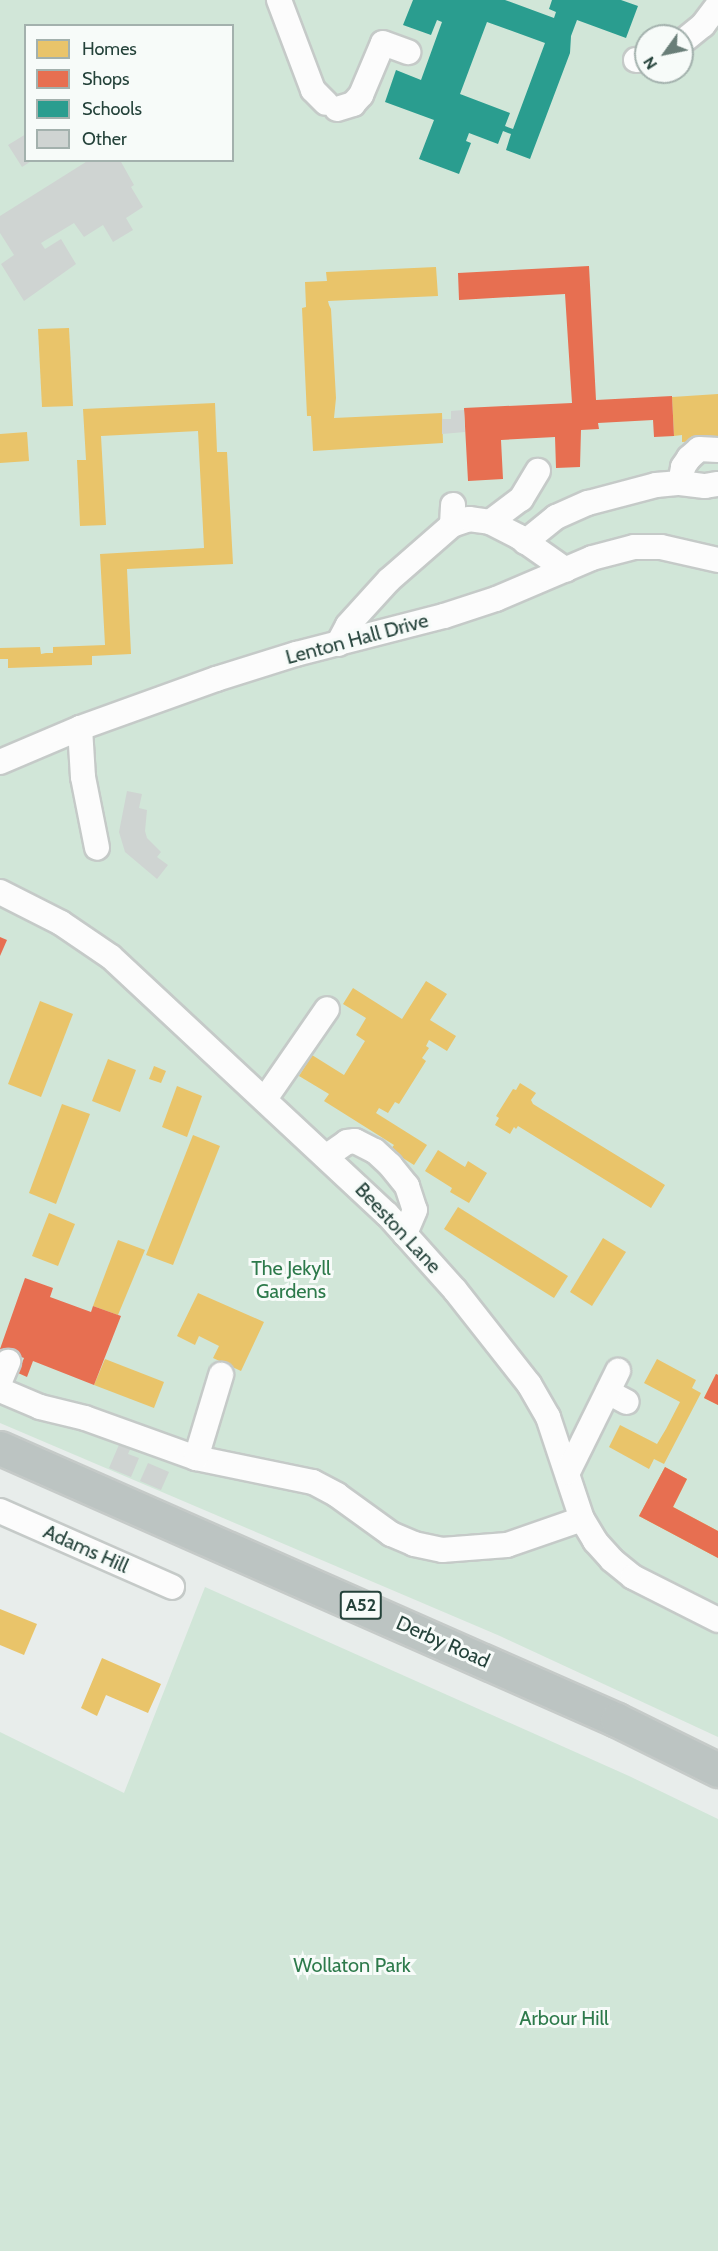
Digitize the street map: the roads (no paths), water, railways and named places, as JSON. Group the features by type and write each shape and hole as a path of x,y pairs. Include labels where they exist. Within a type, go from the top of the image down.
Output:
{"highway":[{"name":"Derby Road","path":"0,1448 617,1720 718,1770"}],"street":[{"path":"279,0 313,90 332,106 353,104 361,95 383,44 408,52"},
{"path":"694,32 703,25 718,5"},
{"path":"680,483 689,458 699,449 718,450"},
{"path":"490,522 521,499 538,471"},
{"path":"525,542 556,518 588,503 656,485 718,484"},
{"path":"338,644 348,625 452,515 490,522 566,570"},
{"name":"Lenton Hall Drive","path":"0,762 80,728 226,676 296,654 487,603 592,558 634,547 661,547 718,560"},
{"path":"80,728 83,777 97,848"},
{"name":"Beeston Lane","path":"0,892 61,923 111,957 327,1156 405,1234 455,1290 529,1384 548,1417 582,1519 595,1541 612,1560 633,1577 718,1620"},
{"path":"265,1099 327,1009"},
{"path":"327,1156 347,1142 355,1141 375,1151 390,1165 407,1186 415,1210 405,1234"},
{"path":"196,1458 221,1375"},
{"path":"568,1472 617,1388"},
{"path":"0,1390 40,1407 85,1418 196,1458 313,1482 338,1495 391,1534 414,1544 442,1550 507,1545 582,1519"},
{"name":"Adams Hill","path":"0,1511 172,1587"}],"park label":[{"name":"The Jekyll Gardens","path":"291,1280"},
{"name":"Wollaton Park","path":"352,1965"},
{"name":"Arbour Hill","path":"564,2018"}]}
